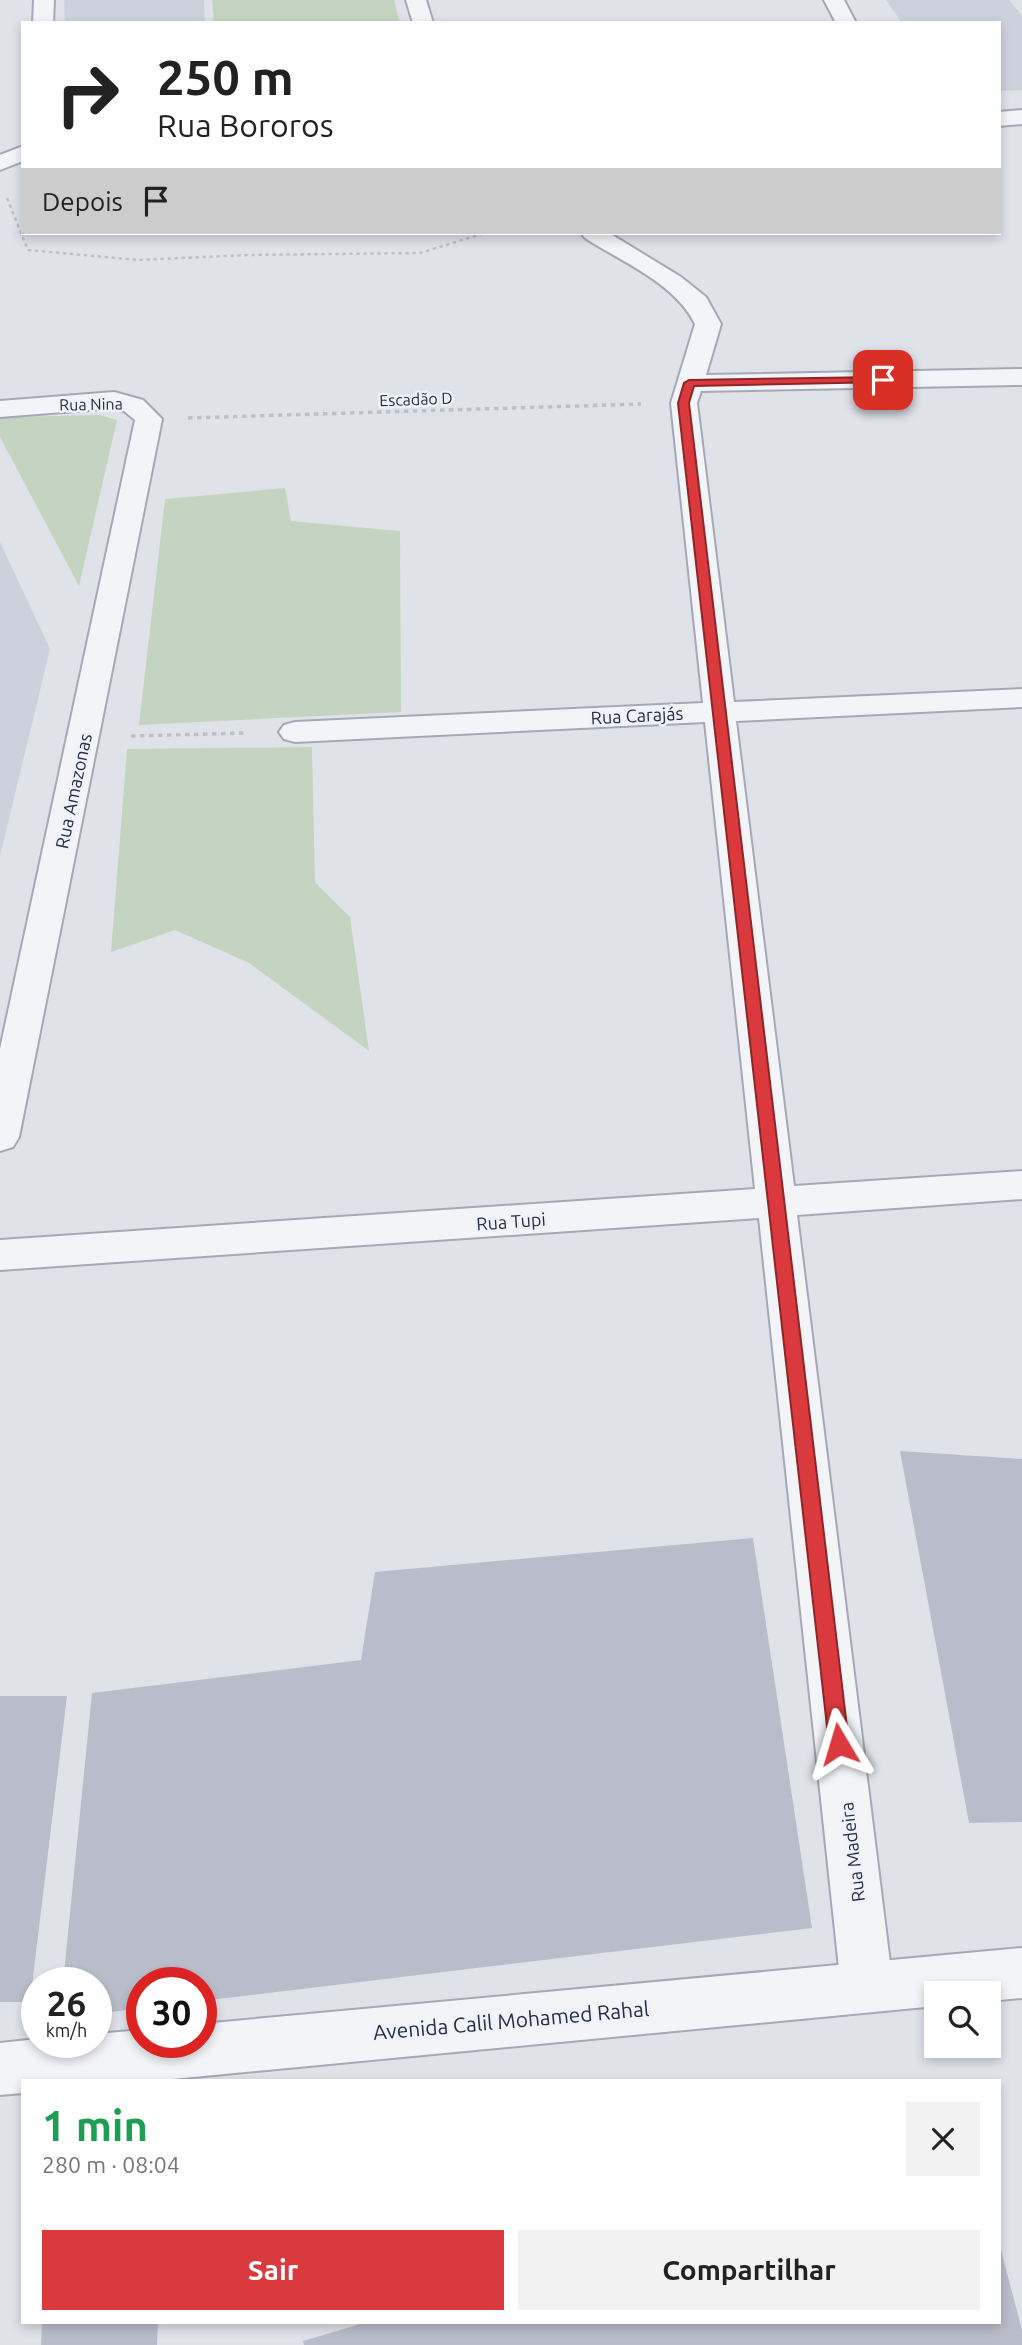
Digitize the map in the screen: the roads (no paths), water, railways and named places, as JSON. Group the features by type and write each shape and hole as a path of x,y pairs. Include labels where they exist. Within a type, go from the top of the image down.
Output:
{"street":[{"path":"43,21 44,0"},
{"path":"416,0 422,21"},
{"path":"834,0 845,21"},
{"path":"1001,119 1022,117"},
{"path":"0,163 21,154"},
{"path":"596,235 672,282 697,302 708,324 687,393 1022,377"},
{"name":"Rua Madeira","path":"687,393 720,711 867,1987"},
{"name":"Rua Nina","path":"0,409 127,401 140,408 146,432"},
{"name":"Rua Amazonas","path":"0,1138 146,432"},
{"name":"Rua Carajás","path":"295,732 1022,698"},
{"name":"Rua Tupi","path":"0,1255 1022,1185"},
{"name":"Avenida Calil Mohamed Rahal","path":"0,2069 1022,1973"}]}
